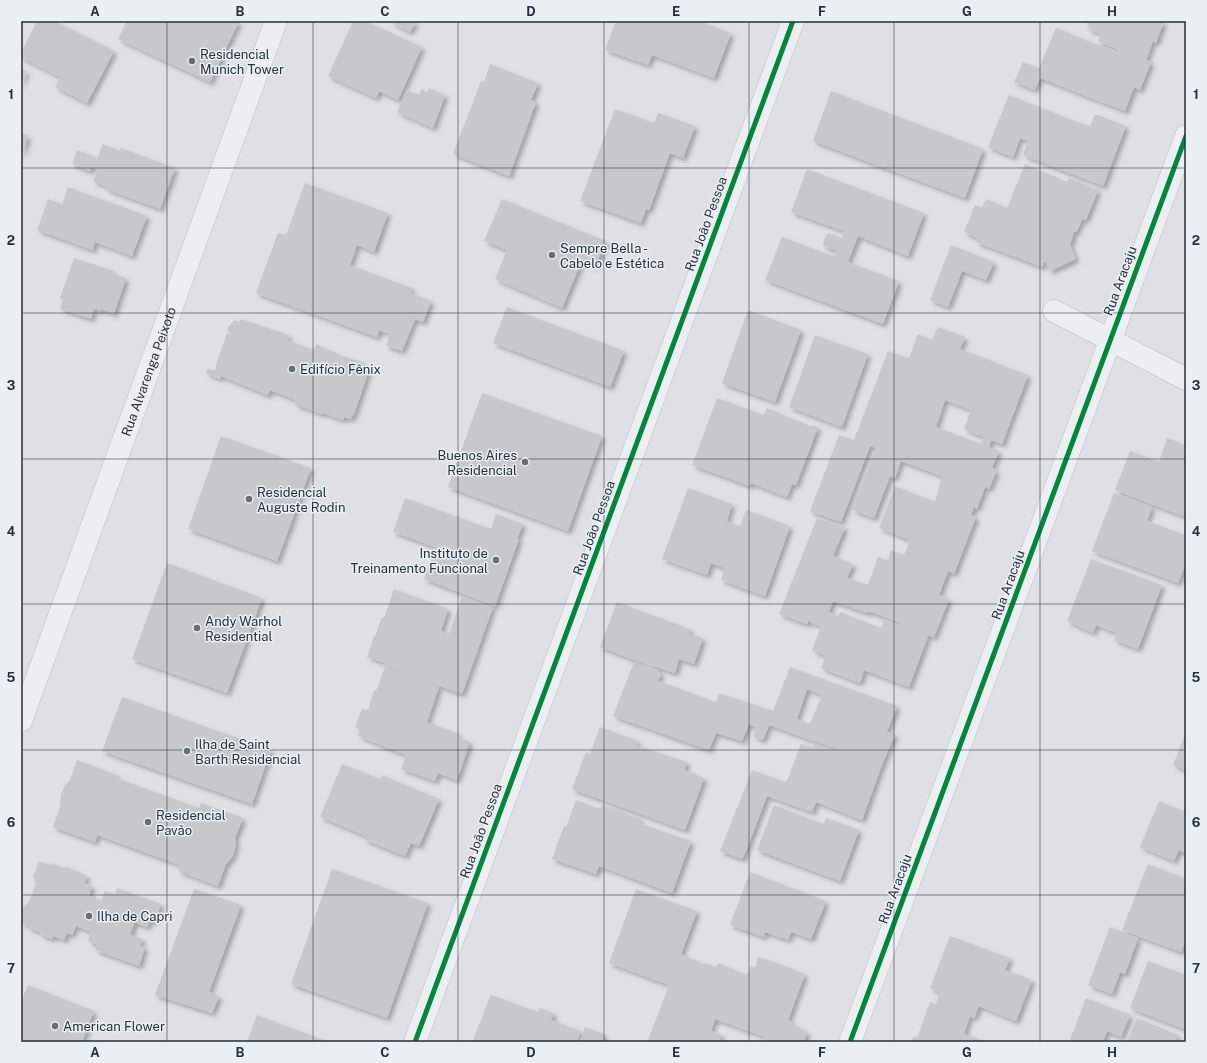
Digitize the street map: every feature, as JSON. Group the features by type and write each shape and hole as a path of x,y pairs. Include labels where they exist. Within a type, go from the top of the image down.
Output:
{"street":[{"name":"Rua Alvarenga Peixoto","path":"21,721 276,21"},
{"name":"Rua João Pessoa","path":"415,1042 793,21"},
{"name":"Rua Aracaju","path":"850,1042 1186,136"},
{"path":"1054,311 1186,379"}],"building":[{"path":"37,21 54,21 114,51 87,103 55,87 60,77 21,57 21,53"},
{"name":"Residencial Munich Tower","path":"127,21 239,21 210,82 118,39"},
{"path":"353,21 365,21 422,47 398,100 379,91 376,98 328,76"},
{"path":"389,21 416,21 410,32"},
{"path":"616,21 699,21 731,33 714,78 652,55 648,65 605,50"},
{"path":"1088,21 1164,21 1156,43 1153,41 1146,60 1151,62 1140,90 1134,87 1125,111 1040,78 1035,90 1014,82 1023,62 1039,68 1056,28 1118,53 1119,50 1098,41 1101,34 1088,29"},
{"path":"490,64 538,83 531,100 536,102 509,176 453,154 481,81 484,82"},
{"path":"21,69 26,71 21,85"},
{"path":"429,88 445,95 433,128 397,112 407,90 419,95 422,89 427,92"},
{"path":"831,91 983,149 965,198 813,141"},
{"path":"1009,95 1090,127 1095,114 1126,126 1103,186 1023,155 1028,141 1020,138 1013,157 988,147"},
{"path":"615,109 654,123 658,113 695,126 683,158 670,153 649,210 646,209 641,223 580,201"},
{"path":"21,133 28,136 21,156"},
{"path":"103,144 120,151 121,148 175,168 160,209 106,189 107,187 93,181 98,170 91,167 90,171 72,164 77,150 95,157 94,160 96,161"},
{"path":"1025,164 1067,182 1069,178 1098,190 1086,220 1082,219 1077,231 1074,232 1070,245 1076,259 1050,271 1045,261 1042,267 976,242 978,238 964,232 975,205 982,208 986,199 1007,208"},
{"path":"807,169 924,213 908,256 858,236 848,262 899,281 883,324 765,280 782,237 835,257 837,251 824,246 823,243 826,235 829,233 842,238 844,231 791,212"},
{"path":"305,183 388,213 374,252 357,245 350,265 412,288 410,293 431,301 423,322 415,319 402,351 386,346 390,334 379,330 377,337 256,293 278,233 286,235"},
{"path":"68,187 147,216 132,256 95,242 93,250 37,230 48,199 62,204"},
{"name":"Sempre Bella - Cabelo e Estética","path":"502,199 606,241 595,266 582,260 562,308 495,279 507,250 484,241"},
{"path":"951,245 994,262 986,280 962,271 948,307 930,300"},
{"path":"74,258 114,271 113,274 126,278 114,314 101,309 101,311 94,309 91,319 60,309 63,299 60,298"},
{"path":"507,307 624,351 610,387 493,343"},
{"path":"748,310 801,330 775,402 722,383"},
{"name":"Edifício Fênix","path":"241,319 289,335 287,340 314,350 316,344 342,356 364,363 363,367 367,368 368,373 354,414 350,419 344,417 343,420 323,413 322,414 294,404 296,400 270,390 268,395 221,376 220,379 206,373 208,368 215,371 227,333 232,335 227,329 234,320 239,322"},
{"path":"938,327 965,337 960,349 1028,375 1002,444 991,440 989,447 999,451 992,468 997,470 989,489 985,487 977,509 974,507 971,515 976,517 954,574 948,571 939,595 949,599 934,637 920,633 928,636 909,687 864,670 860,683 821,668 826,656 812,650 821,627 808,621 807,624 779,614 817,518 845,527 833,556 853,564 847,578 868,585 878,557 888,561 891,550 904,555 910,540 879,528 895,486 935,502 942,476 901,461 895,478 890,476 874,518 852,510 876,448 870,446 841,522 810,511 839,435 854,440 888,351 909,358 918,334 932,340","holes":["945,400 971,410 964,429 984,437 981,444 936,427","833,601 867,613 868,611 901,623 900,625 884,620 881,628 840,612 838,616 829,612"]},
{"path":"815,335 868,354 842,427 789,407"},
{"name":"Buenos Aires Residencial","path":"482,393 602,436 568,531 448,487"},
{"path":"717,398 764,415 767,408 812,427 813,425 818,427 796,485 792,484 787,497 751,483 750,486 692,465"},
{"name":"Residencial Auguste Rodin","path":"221,436 311,468 277,561 188,529"},
{"path":"1167,438 1186,445 1186,509 1183,516 1115,490 1130,451 1159,462"},
{"path":"688,488 732,504 727,521 740,526 746,510 790,526 765,596 721,580 725,568 711,563 707,575 662,559"},
{"path":"1114,493 1152,507 1147,521 1186,535 1186,563 1178,583 1092,551"},
{"path":"405,498 491,529 496,514 523,524 495,606 424,579 436,547 393,532"},
{"path":"1091,559 1162,585 1138,649 1114,640 1116,633 1096,625 1093,633 1067,621"},
{"name":"Andy Warhol Residential","path":"167,563 262,598 227,693 132,659"},
{"path":"394,589 448,609 441,631 449,634 462,596 493,607 462,694 383,666 385,663 367,657 382,617 384,618"},
{"path":"617,602 690,629 689,634 703,638 694,664 679,659 675,673 653,667 600,647"},
{"path":"634,662 659,670 658,672 661,674 658,681 716,702 719,693 773,711 790,667 897,706 887,732 895,734 862,820 816,802 812,812 767,796 742,859 720,851 752,770 785,782 787,781 801,744 813,748 814,743 838,751 839,750 769,725 763,740 753,736 757,728 749,724 742,741 716,733 709,750 613,716","holes":["807,689 822,695 810,724 797,719"]},
{"path":"385,667 439,687 427,722 459,734 458,737 470,742 457,780 438,773 435,781 401,769 406,755 358,736 361,729 355,727 362,709 368,710 374,690 376,691"},
{"name":"Ilha de Saint Barth Residencial","path":"122,697 271,750 252,804 102,751"},
{"path":"600,727 638,741 636,745 687,762 684,770 704,778 685,830 572,789 586,752 590,754"},
{"path":"1186,732 1186,770 1173,765"},
{"name":"Residencial Pavão","path":"77,760 117,775 116,778 199,808 201,803 243,818 235,838 236,843 233,856 226,864 218,886 178,871 180,865 97,835 95,842 53,827 60,807 61,794 65,785 70,780"},
{"path":"342,764 380,779 382,775 439,799 419,846 411,843 405,856 365,840 366,836 320,817"},
{"path":"576,800 600,809 602,805 641,819 639,823 691,841 672,893 599,866 596,874 552,859 564,826 566,827"},
{"path":"1159,801 1186,812 1186,853 1179,850 1174,861 1140,847"},
{"path":"774,805 823,824 826,818 859,830 840,881 757,850"},
{"name":"Ilha de Capri","path":"39,861 51,865 51,863 64,868 65,866 87,876 85,883 92,886 89,895 101,901 105,891 115,894 117,888 161,904 155,921 150,920 147,927 135,922 130,935 143,939 140,946 145,947 139,966 95,950 97,944 88,941 91,932 76,926 72,935 67,933 64,940 53,936 52,939 40,934 41,932 28,928 29,926 21,922 21,912 23,907 29,902 36,883 33,877"},
{"path":"1148,864 1186,879 1186,940 1181,952 1122,930"},
{"path":"332,869 428,903 387,1018 291,984"},
{"path":"750,872 826,901 811,939 791,932 788,940 765,932 764,937 730,925"},
{"path":"194,889 241,905 209,992 219,996 212,1013 155,995"},
{"path":"636,889 697,911 681,954 704,964 716,967 718,963 747,975 751,966 755,968 758,957 805,974 788,1020 807,1033 804,1042 763,1042 765,1037 715,1019 711,1031 722,1035 719,1042 652,1042 648,1040 669,985 609,963"},
{"path":"1110,927 1138,938 1125,974 1120,972 1112,994 1088,985"},
{"path":"950,936 1010,958 1005,970 1032,980 1016,1021 979,1006 974,1018 970,1016 964,1034 987,1042 911,1042 914,1036 917,1038 930,1002 936,1004 940,992 930,988"},
{"path":"1148,961 1186,975 1186,1024 1184,1029 1130,1008"},
{"name":"American Flower","path":"28,985 94,1011 82,1042 21,1042 21,1002"},
{"path":"491,995 538,1012 540,1008 554,1013 551,1020 581,1031 577,1042 472,1042"},
{"path":"1086,998 1130,1015 1121,1037 1107,1031 1103,1042 1076,1042 1070,1040"},
{"path":"257,1015 329,1042 247,1042"},
{"path":"1137,1018 1178,1035 1175,1042 1127,1042"},
{"path":"585,1027 604,1034 603,1042 580,1042"}],"cycle path":[{"path":"415,1042 793,21"},
{"path":"850,1042 1186,136"}],"place":[{"name":"Residencial Munich Tower","path":"192,61"},
{"name":"Sempre Bella - Cabelo e Estética","path":"552,255"},
{"name":"Edifício Fênix","path":"292,369"},
{"name":"Buenos Aires Residencial","path":"525,462"},
{"name":"Residencial Auguste Rodin","path":"249,499"},
{"name":"Instituto de Treinamento Funcional","path":"496,560"},
{"name":"Andy Warhol Residential","path":"197,628"},
{"name":"Ilha de Saint Barth Residencial","path":"187,751"},
{"name":"Residencial Pavão","path":"148,822"},
{"name":"Ilha de Capri","path":"89,916"},
{"name":"American Flower","path":"55,1026"}]}
